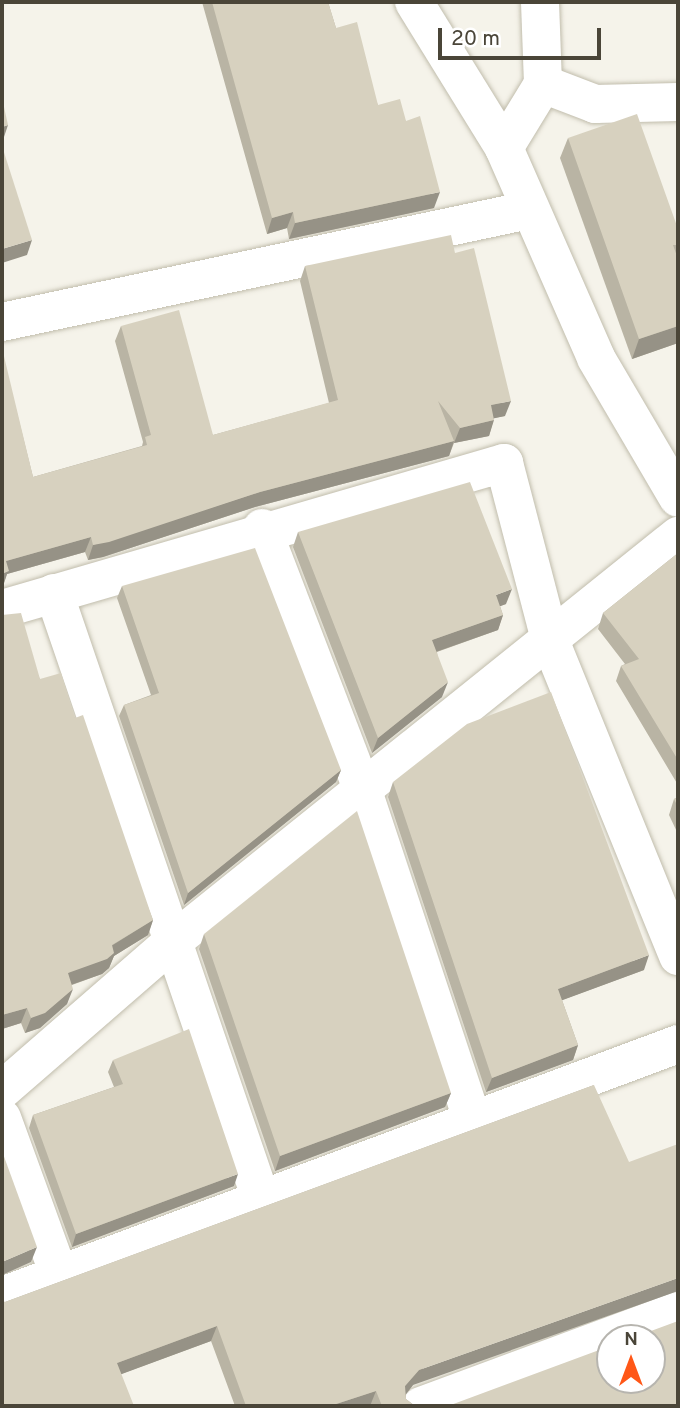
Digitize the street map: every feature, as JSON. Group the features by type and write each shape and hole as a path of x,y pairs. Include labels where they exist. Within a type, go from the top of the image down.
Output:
{"street":[{"path":"414,2 504,148 596,358 678,498"},
{"path":"504,148 543,84 540,2"},
{"path":"543,84 595,104 678,102"},
{"path":"2,322 529,210"},
{"path":"2,609 262,528 504,463 551,643 678,956"},
{"path":"262,528 362,789 472,1118"},
{"path":"2,1090 176,939 362,789 551,643 678,536"},
{"path":"54,593 176,939 261,1199"},
{"path":"2,1296 472,1118 678,1044"},
{"path":"2,1118 59,1275"},
{"path":"421,1406 678,1311"}],"building":[{"path":"212,2 328,2 336,28 357,22 378,105 400,99 406,121 420,116 440,192 295,223 293,212 272,218"},
{"path":"2,98 8,125 2,127"},
{"path":"637,114 678,229 678,245 673,245 678,259 678,326 639,339 568,138"},
{"path":"2,146 32,240 2,249"},
{"path":"451,235 455,253 474,248 511,401 491,405 494,420 460,428 438,401 454,441 260,492 109,542 93,545 91,537 6,561 9,571 2,574 3,352 33,477 147,445 145,437 151,435 121,326 179,310 213,435 338,400 305,266"},
{"path":"470,482 512,589 496,595 503,615 432,640 448,682 378,738 298,532"},
{"path":"255,548 341,770 188,893 124,705 159,693 122,586"},
{"path":"678,553 678,760 621,666 639,659 603,613"},
{"path":"21,613 40,679 61,673 75,718 83,715 153,920 112,945 114,953 107,959 68,973 73,989 45,1013 31,1018 27,1008 2,1015 2,615"},
{"path":"551,692 649,955 558,989 578,1045 492,1078 393,782 467,724"},
{"path":"357,811 451,1093 280,1156 204,934"},
{"path":"189,1029 238,1174 76,1234 33,1115 123,1084 113,1060"},
{"path":"594,1085 629,1162 678,1144 678,1278 419,1370 405,1386 406,1399 415,1406 382,1406 376,1391 330,1406 246,1406 217,1326 117,1363 134,1406 2,1406 2,1300 5,1302"},
{"path":"2,1151 37,1247 2,1262"},
{"path":"678,1321 678,1406 448,1406 596,1351 596,1394 666,1394 666,1325"}]}
